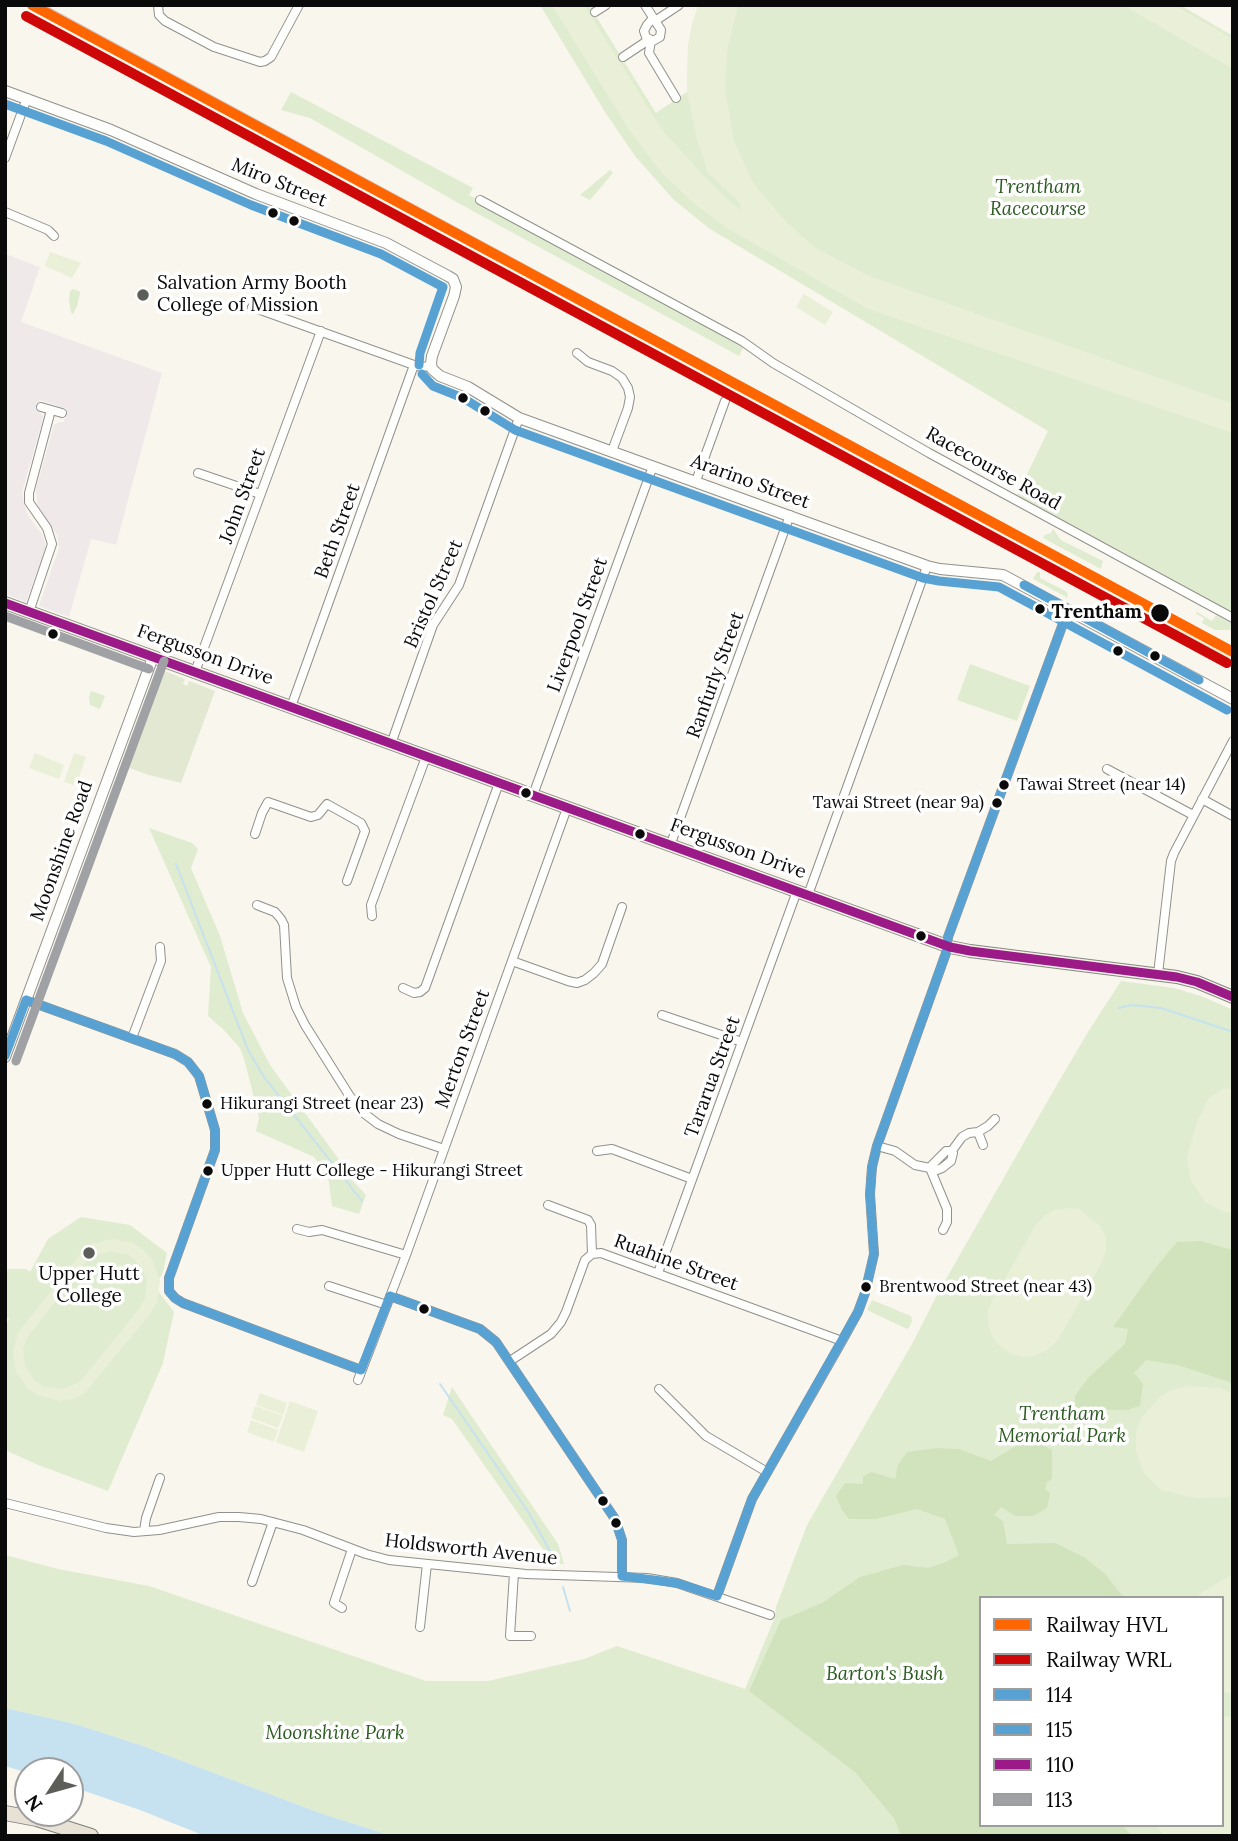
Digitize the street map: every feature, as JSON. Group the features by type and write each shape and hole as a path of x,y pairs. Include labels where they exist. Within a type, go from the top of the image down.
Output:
{"highway":[{"path":"46,1827 69,1836"},
{"path":"62,1827 91,1836"}],"main road":[{"name":"Fergusson Drive","path":"5,603 946,946 1158,974 1198,982 1233,997"}],"street":[{"path":"158,5 159,15 165,21 214,47 260,62 271,58 299,5"},
{"path":"595,12 606,5"},
{"path":"622,57 649,40 657,40 661,35 661,30 646,5"},
{"path":"676,98 649,53 645,27 679,5"},
{"name":"Miro Street","path":"5,90 111,130 277,203 386,243 453,279 456,287 454,296 432,356 431,366"},
{"path":"5,158 27,98"},
{"name":"Racecourse Road","path":"480,200 742,341 773,363 929,453 1233,618"},
{"path":"5,212 48,230 54,236"},
{"name":"Ararino Street","path":"252,307 414,365 431,366 440,376 468,387 519,418 927,566 1003,575 1233,699"},
{"name":"John Street","path":"195,672 321,331"},
{"path":"576,353 588,362 612,371 622,378 628,388 628,408 612,451"},
{"name":"Beth Street","path":"291,707 414,365"},
{"path":"696,481 725,401"},
{"path":"40,407 62,413"},
{"path":"29,612 52,544 47,528 29,502 51,410"},
{"name":"Bristol Street","path":"391,744 433,625 459,585 519,418"},
{"name":"Liverpool Street","path":"533,795 653,466"},
{"path":"198,473 260,494"},
{"name":"Ranfurly Street","path":"670,845 790,515"},
{"name":"Tararua Street","path":"658,1273 742,1042 803,893 927,566"},
{"path":"717,1596 752,1499 862,1303 873,1263 871,1181 877,1146 946,953 946,946 1068,610"},
{"name":"Moonshine Road","path":"5,1057 153,657"},
{"path":"1158,974 1171,862 1233,741"},
{"path":"372,916 371,905 426,757"},
{"path":"1107,769 1193,815"},
{"path":"402,988 414,993 425,988 499,783"},
{"path":"1202,799 1233,816"},
{"path":"255,834 268,802 311,817 318,815 327,804 361,823 365,831 347,881"},
{"name":"Merton Street","path":"358,1380 406,1255 567,808"},
{"path":"257,905 275,912 281,919 284,925 287,978 296,1007 361,1111 378,1124 399,1134 444,1149"},
{"path":"512,961 568,981 576,983 585,980 602,964 622,907"},
{"path":"132,1038 161,961 160,947"},
{"path":"26,1000 175,1054 188,1062 199,1076 215,1130 215,1150 169,1278 169,1291 175,1298 361,1370"},
{"path":"662,1015 742,1042"},
{"path":"931,1168 946,1151 951,1152 962,1137 978,1132 995,1119"},
{"path":"978,1132 984,1145"},
{"path":"877,1146 895,1152 915,1165 931,1168"},
{"path":"597,1151 612,1149 692,1179"},
{"path":"931,1168 947,1209 947,1222 943,1230"},
{"path":"548,1205 589,1220 592,1254"},
{"path":"297,1229 310,1232 322,1230 406,1255"},
{"name":"Ruahine Street","path":"510,1362 551,1334 561,1322 585,1260 592,1254 601,1253 842,1341"},
{"path":"329,1286 480,1329 496,1342 617,1524 622,1541 622,1576"},
{"path":"659,1389 706,1436 767,1472"},
{"path":"144,1531 160,1478"},
{"name":"Holdsworth Avenue","path":"5,1503 106,1528 144,1531 168,1529 219,1517 273,1521 389,1560 514,1573 647,1577 677,1583 770,1615"},
{"path":"252,1582 273,1521"},
{"path":"342,1608 334,1603 352,1549"},
{"path":"420,1627 427,1564"},
{"path":"514,1573 510,1636 531,1636"}],"shaded area":[{"path":"5,254 40,267 21,322 162,373 116,545 91,539 69,617 39,606 59,548 57,535 38,506 36,489 54,425 64,422 67,409 40,400 37,410 43,419 22,492 29,517 42,534 46,547 26,602 5,594"}],"green space":[{"name":"Trentham Racecourse","path":"540,5 589,5 656,113 687,92 688,46 699,5 1180,5 1233,36 1233,613 1017,495 1048,431 710,229 674,200 635,156"},
{"path":"552,5 584,5 663,131 705,177 742,211 739,202 708,173 697,139 687,92 688,46 698,5 738,5 727,51 725,88 734,141 753,183 787,223 816,248 869,276 1233,404 1233,433 868,309 727,228 691,201 661,172 628,128"},
{"path":"1123,5 1174,5 1233,39 1233,69"},
{"path":"291,92 473,188 469,195 744,346 739,356 460,204 310,118 281,110"},
{"path":"610,170 613,173 590,200 580,195"},
{"path":"50,252 81,263 72,278 45,266"},
{"path":"73,289 80,293 73,314 69,300 70,291"},
{"path":"804,294 833,312 825,325 796,307"},
{"path":"1053,529 1061,540 1103,561 1101,569 1043,538"},
{"path":"1037,572 1040,572 1040,578 1067,592 1068,598 1033,579"},
{"path":"1197,612 1212,621 1216,615 1233,624 1233,630 1215,630 1202,623 1204,618 1196,614"},
{"path":"1176,628 1229,656 1233,665 1214,658 1214,652 1175,631"},
{"path":"970,664 1030,686 1017,721 957,700"},
{"path":"159,669 185,679 183,684 187,686 189,681 215,691 181,783 124,766"},
{"path":"91,691 105,696 100,709 90,705"},
{"path":"35,753 64,765 59,779 29,768"},
{"path":"74,753 86,757 76,786 64,782"},
{"path":"149,828 192,843 198,849 191,868 220,936 243,1013 270,1065 343,1165 342,1169 366,1195 359,1214 332,1206 328,1175 314,1157 256,1131 259,1118 245,1062 240,1048 208,1016 211,967"},
{"name":"Trentham Memorial Park","path":"1121,981 1174,988 1233,1010 1233,1836 392,1836 320,1813 140,1745 75,1724 5,1708 5,1555 58,1569 149,1586 426,1681 488,1681 584,1659 617,1646 745,1689 775,1617 776,1607 807,1525 1051,1095"},
{"path":"1233,1087 1233,1213 1224,1212 1205,1202 1191,1181 1187,1157 1197,1122 1209,1098 1223,1089"},
{"path":"1079,1209 1100,1226 1106,1238 1106,1250 1102,1262 1058,1340 1048,1350 1033,1356 1020,1357 999,1345 992,1336 988,1310 1035,1226 1054,1210"},
{"path":"81,1217 130,1225 167,1253 163,1272 155,1287 174,1312 163,1363 108,1491 5,1450 5,1329 9,1318 5,1318 5,1277 8,1269 26,1269 30,1272 48,1239"},
{"path":"112,1239 133,1243 144,1250 153,1261 160,1281 157,1302 85,1393 60,1401 40,1396 28,1389 16,1372 13,1352 18,1333 81,1253 92,1244","holes":["110,1251 129,1255 142,1268 147,1280 145,1299 138,1310 80,1382 63,1389 45,1387 35,1381 25,1366 23,1349 27,1338 87,1261"]},
{"path":"1200,1241 1233,1250 1233,1386 1229,1382 1178,1365 1146,1360 1134,1373 1143,1384 1140,1406 1128,1410 1076,1409 1075,1396 1088,1378 1125,1344 1128,1329 1113,1327 1154,1270 1177,1242"},
{"path":"872,1300 911,1316 909,1328 867,1310"},
{"path":"1188,1386 1219,1388 1233,1394 1233,1495 1228,1497 1196,1498 1161,1490 1144,1473 1136,1451 1136,1433 1141,1418 1161,1396"},
{"path":"452,1387 558,1544 564,1564 550,1564 547,1555 452,1419 443,1415"},
{"path":"260,1393 287,1403 283,1415 256,1405"},
{"path":"290,1401 318,1411 304,1452 276,1442"},
{"path":"255,1406 283,1416 278,1428 251,1418"},
{"path":"251,1420 278,1430 274,1442 247,1432"},
{"name":"Barton's Bush","path":"1029,1438 1052,1450 1052,1479 1047,1482 1045,1489 1050,1493 1047,1508 1033,1516 1015,1516 1001,1507 994,1515 1003,1521 1007,1544 1055,1543 1084,1557 1105,1574 1122,1596 979,1596 979,1827 1124,1827 1132,1836 901,1836 894,1818 855,1772 749,1691 781,1620 822,1603 860,1577 903,1565 928,1568 959,1555 945,1519 917,1509 876,1519 849,1519 836,1496 845,1483 863,1484 863,1477 871,1472 895,1479 898,1465 907,1452 936,1448 959,1449 991,1461"},
{"path":"1233,1574 1233,1692 1224,1692 1224,1596 1197,1596"},
{"path":"1224,1716 1233,1718 1233,1836 1164,1836 1157,1827 1224,1827"}],"water":[{"path":"5,1708 75,1724 140,1745 320,1813 392,1836 205,1836 84,1791 84,1757 14,1757 14,1769 5,1766"}],"waterway":[{"path":"176,864 248,1050 264,1077 362,1201"},
{"path":"1119,1008 1132,1005 1161,1008 1233,1032"},
{"path":"440,1384 529,1513 556,1562"},
{"path":"563,1587 570,1611"}],"railway":[{"path":"43,5 1233,648"}],"rail line":[{"name":"HVL","path":"32,5 1233,652"},
{"name":"WRL","path":"26,16 1227,663"}],"transit line":[{"name":"115","path":"5,104 106,141 251,205 381,254 443,287 420,353 419,365"},
{"name":"115","path":"422,374 433,386 463,398 515,430 923,578 999,587 1227,710"},
{"name":"114","path":"1024,585 1199,680"},
{"name":"110","path":"5,603 950,947 1177,977 1233,997"},
{"name":"114","path":"717,1596 752,1499 858,1312 865,1293 874,1254 870,1194 877,1146 946,953 948,937 1068,610"},
{"name":"113","path":"5,616 149,669"},
{"name":"113","path":"16,1061 164,661"},
{"name":"114","path":"26,1000 175,1054 188,1062 199,1076 215,1130 215,1150 169,1278 169,1291 175,1298 361,1370"},
{"name":"114","path":"5,1056 26,1000"},
{"name":"114","path":"390,1296 480,1329 496,1342 615,1519 622,1540 622,1576"},
{"name":"114","path":"361,1370 390,1296"},
{"name":"114","path":"622,1576 677,1583 717,1596"}],"place":[{"name":"Salvation Army Booth College of Mission","path":"143,295"},
{"name":"Trentham","path":"1160,613"},
{"name":"Tawai Street (near 14)","path":"1004,785"},
{"name":"Tawai Street (near 9a)","path":"997,803"},
{"name":"Hikurangi Street (near 23)","path":"207,1104"},
{"name":"Upper Hutt College - Hikurangi Street","path":"208,1171"},
{"name":"Upper Hutt College","path":"89,1253"},
{"name":"Brentwood Street (near 43)","path":"866,1287"}],"park label":[{"name":"Moonshine Park","path":"335,1734"}]}
